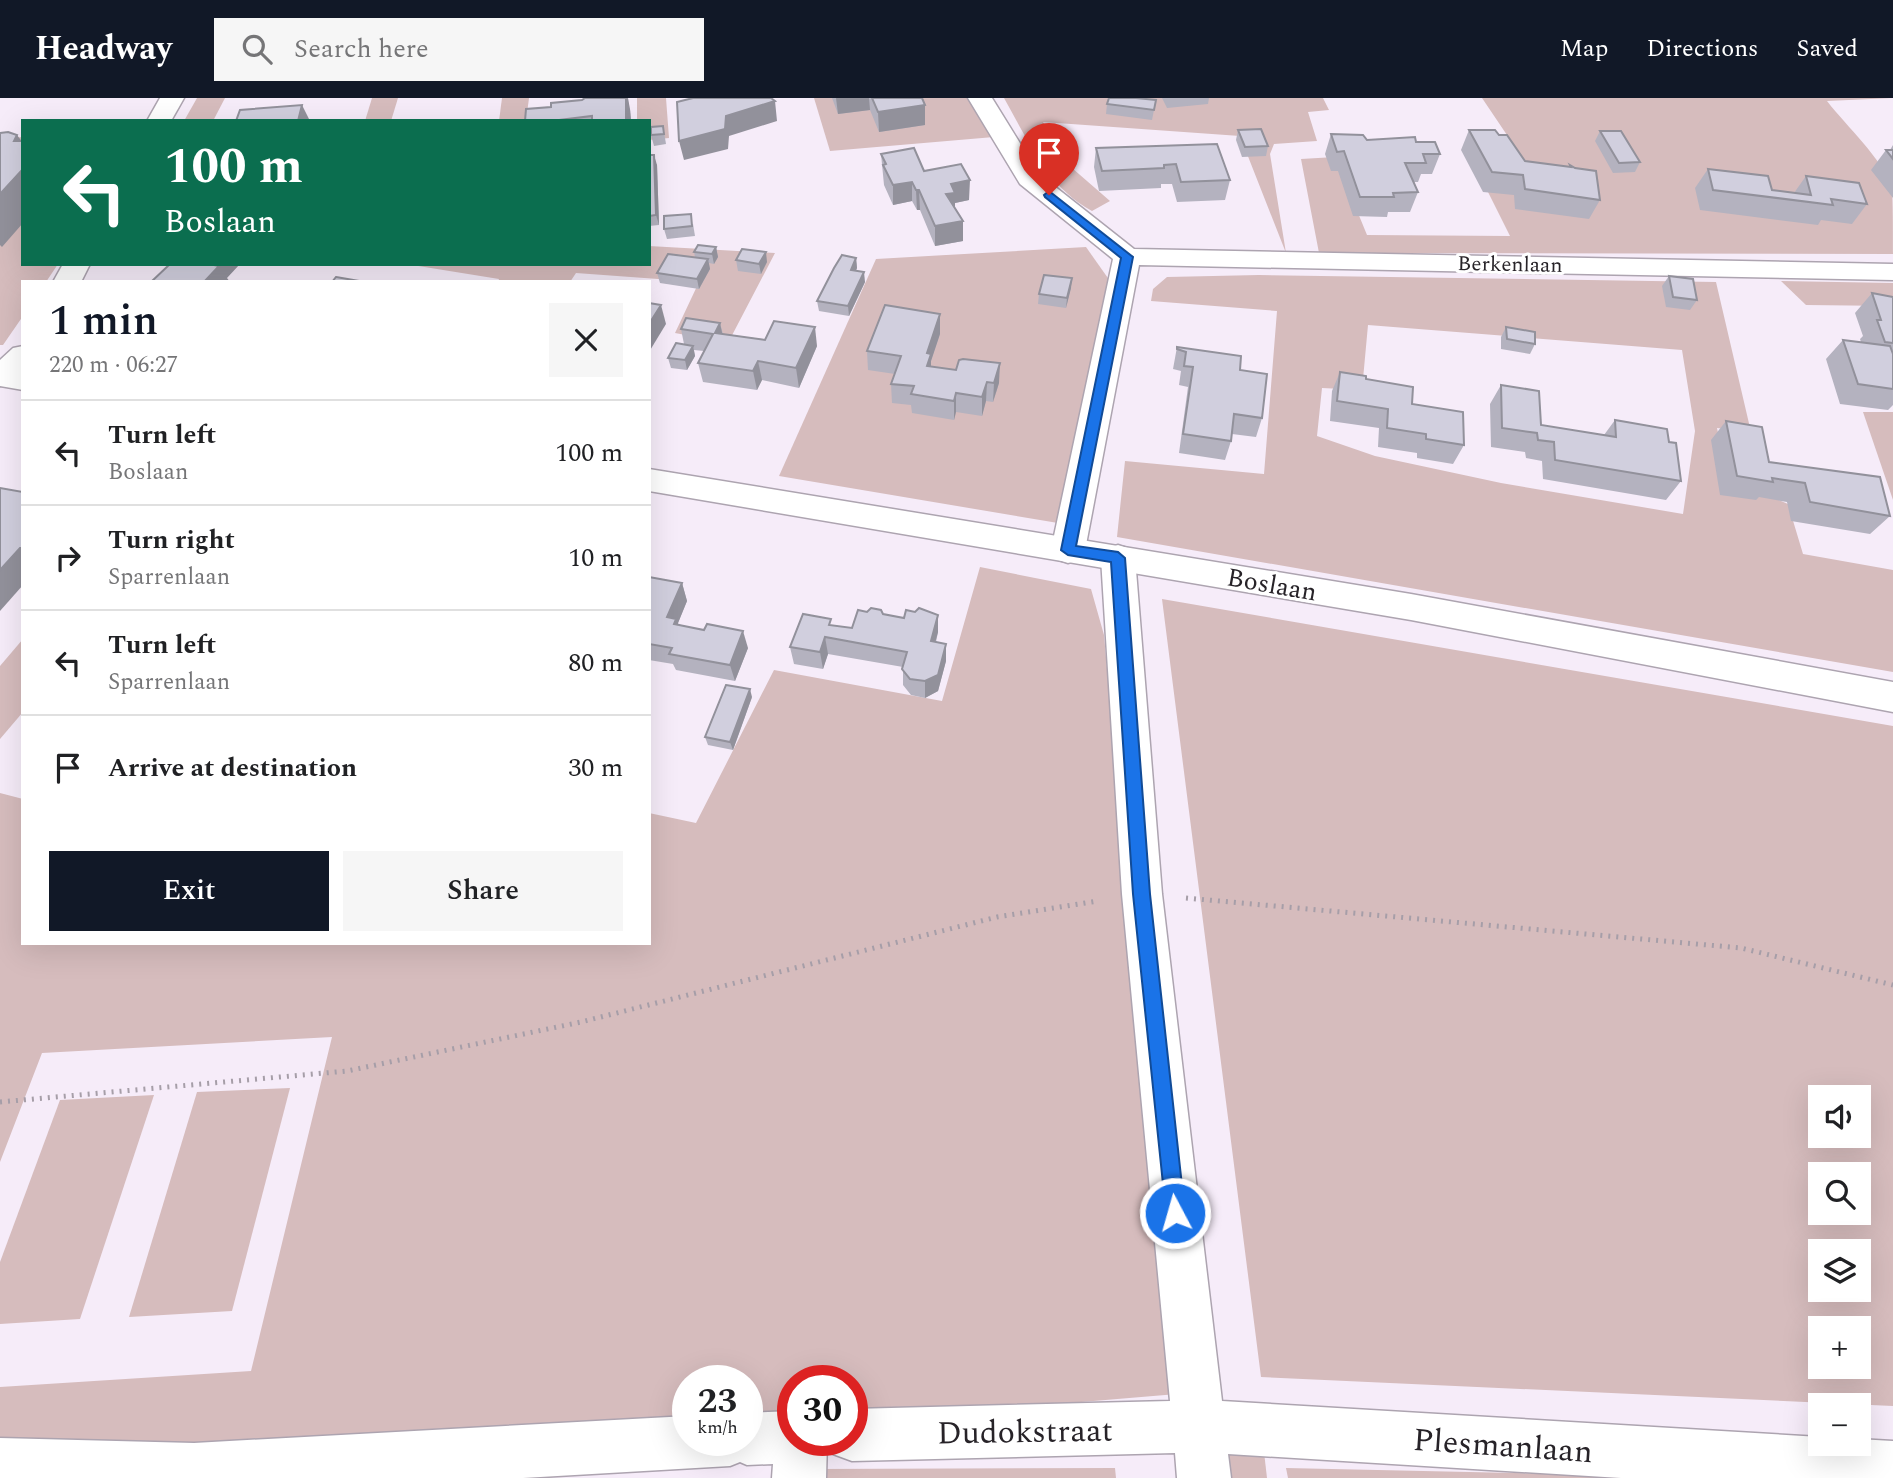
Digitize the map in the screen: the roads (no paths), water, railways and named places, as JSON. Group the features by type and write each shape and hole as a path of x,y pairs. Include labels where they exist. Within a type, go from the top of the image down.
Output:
{"street":[{"path":"160,119 172,98"},
{"path":"980,98 1029,179 1127,257 1068,550"},
{"name":"Berkenlaan","path":"1127,257 1893,272"},
{"path":"0,376 21,357"},
{"path":"0,376 21,380"},
{"name":"Boslaan","path":"651,480 1411,607 1893,697"},
{"path":"1118,558 1142,894 1204,1478"},
{"name":"Dudokstraat","path":"868,1435 1198,1426"},
{"name":"Plesmanlaan","path":"1198,1426 1866,1471"},
{"path":"0,1465 192,1474 672,1444"},
{"path":"799,1478 800,1456"}]}
